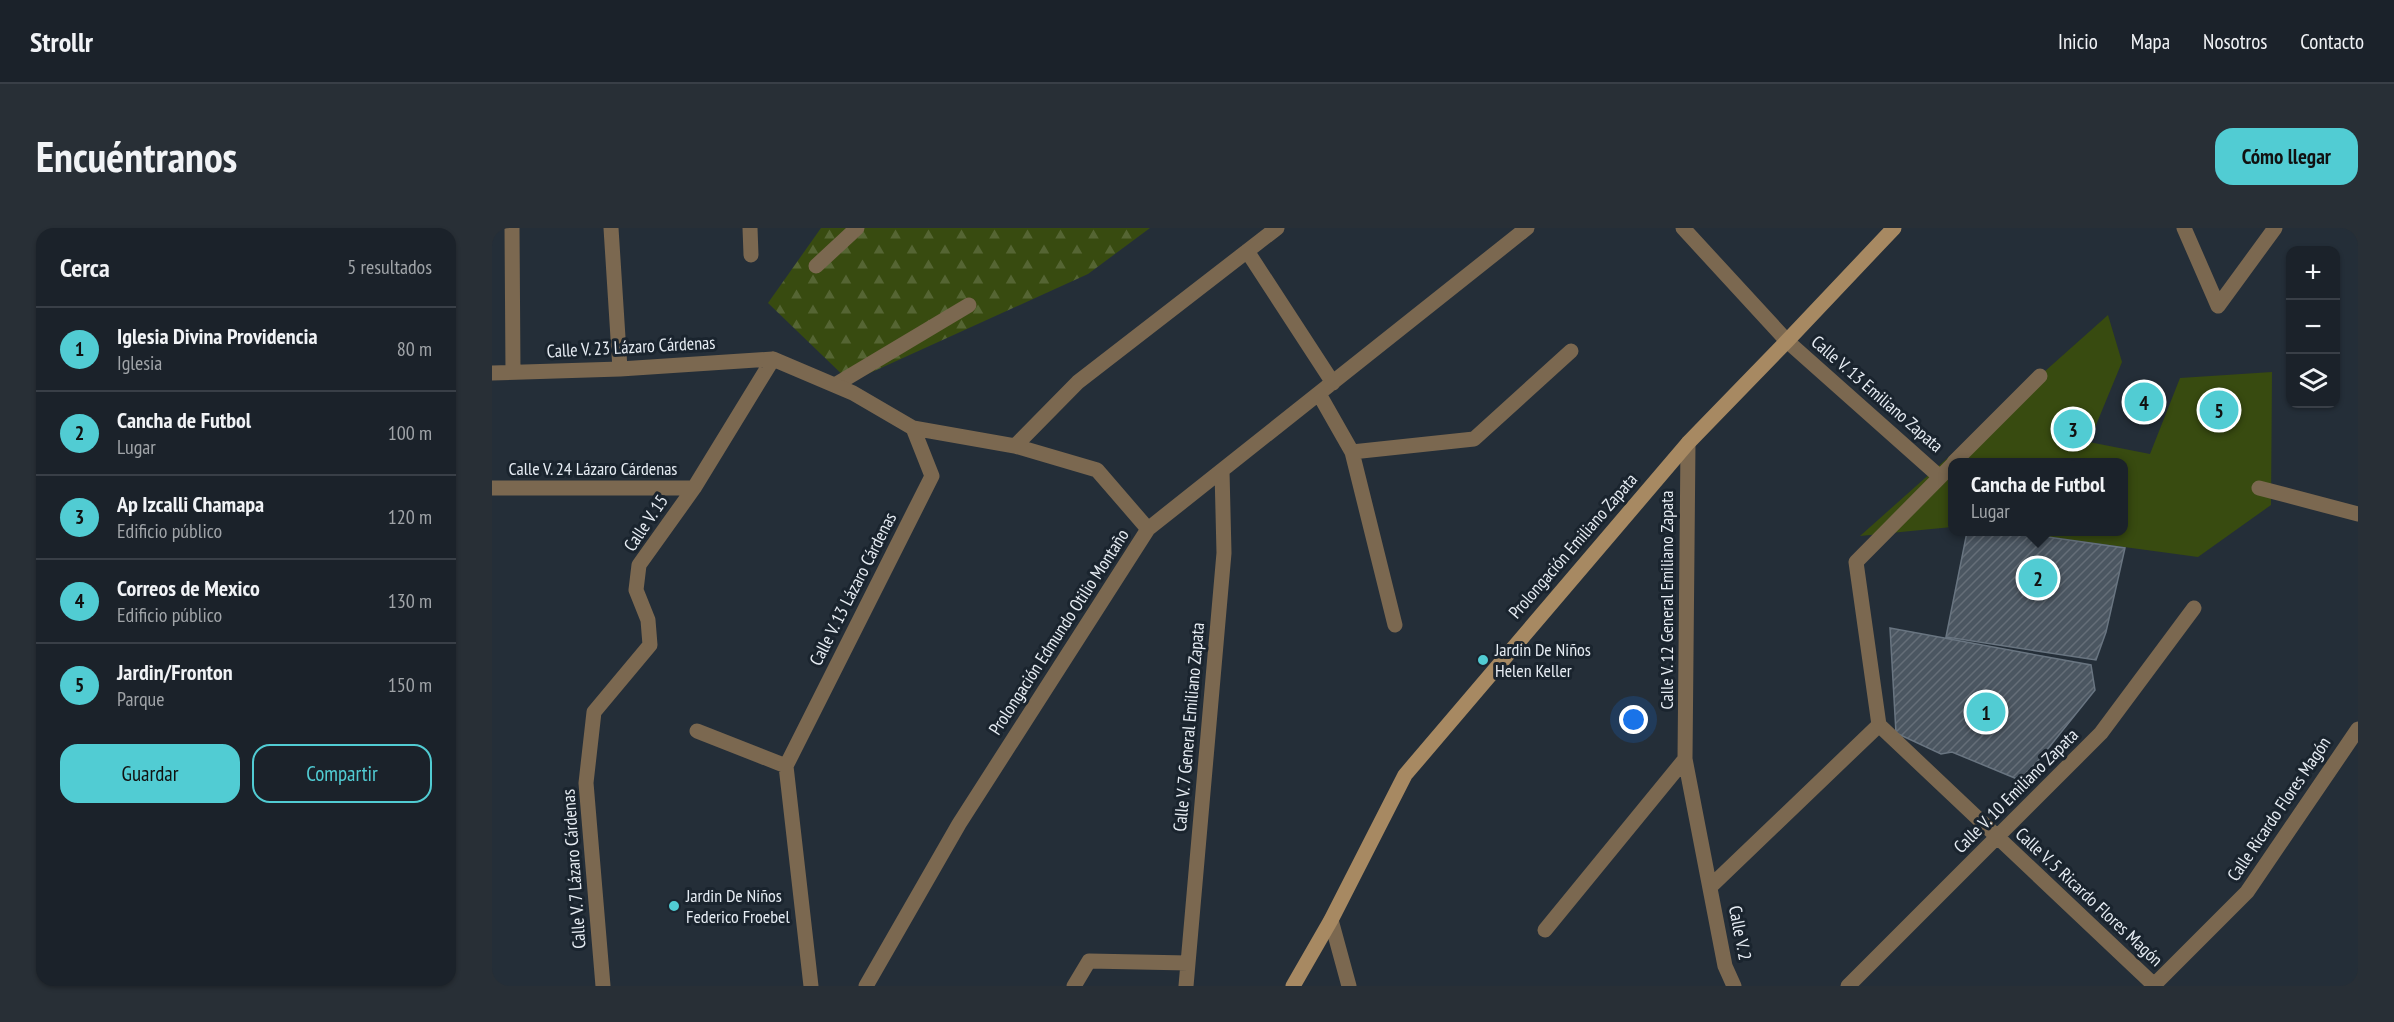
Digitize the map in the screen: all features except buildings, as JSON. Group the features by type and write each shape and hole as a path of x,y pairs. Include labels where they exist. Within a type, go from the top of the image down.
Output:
{"main road":[{"name":"Prolongación Emiliano Zapata","path":"1293,986 1331,920 1405,774 1688,443 1894,228"}],"street":[{"path":"512,228 513,372"},
{"path":"611,228 620,369"},
{"path":"750,228 751,255"},
{"path":"816,266 857,228"},
{"path":"1015,446 1078,382 1277,228"},
{"name":"Prolongación Edmundo Otilio Montaño","path":"866,986 959,824 1148,529 1527,228"},
{"name":"Calle V. 13 Emiliano Zapata","path":"1683,228 1787,341 1941,477"},
{"path":"2184,228 2218,306 2275,228"},
{"path":"1247,251 1333,383"},
{"path":"834,385 969,305"},
{"path":"1352,452 1474,439 1571,351"},
{"path":"773,359 834,385 913,428 1015,446 1097,470 1148,529"},
{"name":"Calle V. 23 Lázaro Cárdenas","path":"492,373 620,369 773,359"},
{"name":"Calle V. 15","path":"594,712 650,645 648,620 636,590 639,564 694,488 773,359"},
{"path":"1960,458 2040,376"},
{"path":"1319,394 1352,452 1395,625"},
{"name":"Calle V. 13 Lázaro Cárdenas","path":"786,766 932,476 913,428"},
{"name":"Calle V. 12 General Emiliano Zapata","path":"1688,443 1685,759 1711,886"},
{"path":"1711,886 1879,725 1856,562 1948,470"},
{"name":"Calle V. 7 General Emiliano Zapata","path":"1186,986 1224,553 1222,471"},
{"name":"Calle V. 24 Lázaro Cárdenas","path":"492,488 694,488"},
{"path":"2259,488 2358,514"},
{"name":"Calle V. 10 Emiliano Zapata","path":"1848,986 2101,733 2194,608"},
{"name":"Calle V. 7 Lázaro Cárdenas","path":"594,712 586,783 603,986"},
{"name":"Calle V. 5 Ricardo Flores Magón","path":"1879,725 2154,986"},
{"name":"Calle Ricardo Flores Magón","path":"2154,986 2247,892 2358,729"},
{"path":"698,731 786,766 811,986"},
{"path":"1545,930 1685,759"},
{"name":"Calle V. 2","path":"1711,886 1725,966 1734,986"},
{"path":"1331,920 1349,986"},
{"path":"1074,986 1089,961 1188,963"}],"green space":[{"path":"821,228 1150,228 1088,274 850,382 768,303"},
{"path":"2108,315 2122,362 2089,442 2150,454 2180,378 2272,372 2271,505 2198,557 2043,536 2128,536 2128,458 1948,458 1948,527 1860,536"}],"place":[{"name":"Correos de Mexico","path":"2144,402"},
{"name":"Jardin/Fronton","path":"2219,410"},
{"name":"Ap Izcalli Chamapa","path":"2073,429"},
{"name":"Cancha de Futbol","path":"2038,578"},
{"name":"Jardin De Niños Helen Keller","path":"1483,660"},
{"name":"Iglesia Divina Providencia","path":"1986,712"},
{"name":"Jardin De Niños Federico Froebel","path":"674,906"}]}
